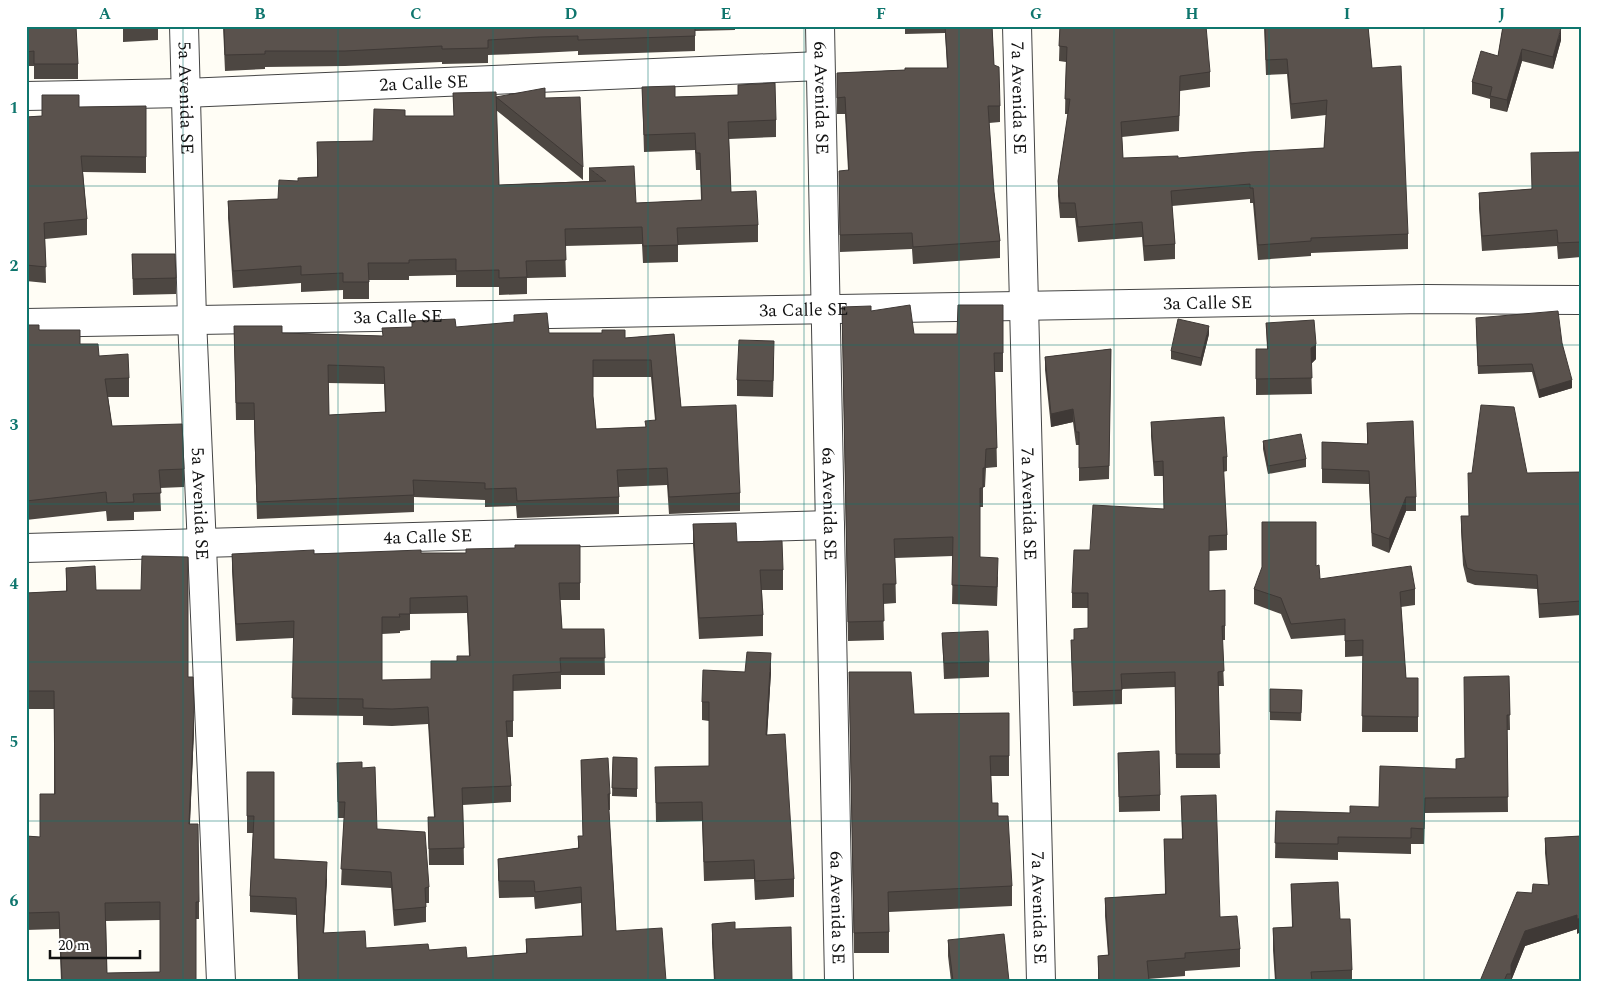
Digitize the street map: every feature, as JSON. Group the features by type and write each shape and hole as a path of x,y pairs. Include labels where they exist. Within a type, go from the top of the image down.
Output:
{"street":[{"name":"5a Avenida SE","path":"184,26 192,319 220,981"},
{"name":"6a Avenida SE","path":"820,26 839,981"},
{"name":"7a Avenida SE","path":"1017,26 1041,981"},
{"name":"2a Calle SE","path":"26,96 185,93 820,66"},
{"name":"3a Calle SE","path":"26,323 1424,299 1581,300"},
{"name":"4a Calle SE","path":"26,548 830,525"}],"building":[{"path":"26,26 76,26 78,64 34,64 34,51 26,52"},
{"path":"224,26 695,26 695,36 578,40 578,36 539,37 488,40 488,48 442,49 442,46 345,51 265,51 265,54 225,55"},
{"path":"945,26 992,26 994,65 999,67 1000,106 988,106 994,192 1000,241 913,247 912,233 840,235 839,171 849,170 845,97 837,98 837,73 905,70 905,68 948,68"},
{"path":"1060,26 1206,26 1210,72 1180,76 1179,116 1121,122 1123,158 1178,156 1178,158 1324,148 1327,100 1291,104 1287,59 1266,60 1265,26 1368,26 1372,68 1401,66 1408,234 1311,238 1311,241 1258,245 1253,188 1250,188 1250,184 1171,191 1175,244 1144,246 1142,222 1078,227 1075,203 1060,203 1058,181 1070,99 1065,99 1067,47 1059,46"},
{"path":"1503,26 1556,26 1561,28 1553,57 1522,49 1507,100 1490,96 1492,87 1472,82 1481,51 1498,56"},
{"path":"775,83 776,120 728,122 731,192 756,191 758,225 677,228 678,245 643,246 642,227 565,229 566,260 526,261 527,277 499,278 499,270 456,271 456,259 409,260 409,263 368,263 369,282 343,282 343,273 301,275 301,266 233,271 228,201 278,199 279,180 298,181 298,178 318,177 317,142 373,141 374,109 405,110 405,116 454,116 453,93 496,92 499,185 606,181 589,168 634,166 636,203 702,200 700,153 696,153 695,133 644,135 642,87 675,86 675,97 738,95 738,85"},
{"path":"545,88 545,98 580,97 583,167 496,97"},
{"path":"42,95 79,95 79,107 146,106 146,157 81,156 87,219 44,223 46,267 26,265 26,117 42,116"},
{"path":"1580,152 1581,242 1558,243 1557,230 1482,236 1479,193 1532,189 1531,153"},
{"path":"132,254 175,254 176,278 133,279"},
{"path":"910,305 914,334 957,334 958,305 1003,305 1003,353 994,353 997,448 986,449 985,468 983,468 983,488 980,488 980,557 998,558 997,587 952,585 953,537 894,539 896,584 883,584 884,621 848,622 842,307 871,306 871,311"},
{"path":"1558,311 1562,343 1572,380 1539,390 1532,364 1478,366 1476,318"},
{"path":"547,313 549,333 602,333 602,330 625,330 625,338 674,334 681,407 736,405 740,493 669,497 667,468 617,470 619,497 517,501 516,488 485,489 485,483 413,480 414,495 257,502 254,403 236,403 234,326 282,326 282,333 383,336 382,328 412,327 412,321 455,319 456,327 514,322 514,315","holes":["593,360 651,360 656,420 645,421 646,427 596,429 593,396","328,365 384,367 386,412 329,415"]},
{"path":"1178,319 1209,326 1201,358 1171,351"},
{"path":"1314,320 1316,344 1311,348 1312,378 1256,379 1256,349 1268,349 1266,323"},
{"path":"26,325 39,325 39,330 80,330 80,344 98,344 99,356 128,354 129,378 105,379 112,426 182,424 184,469 159,470 161,493 133,494 134,502 107,503 106,492 26,501"},
{"path":"739,340 774,341 773,381 737,380"},
{"path":"1111,349 1109,466 1079,468 1079,432 1076,432 1073,409 1051,414 1045,357"},
{"path":"1481,405 1514,407 1527,473 1581,472 1581,601 1539,604 1537,575 1475,571 1467,568 1463,551 1461,516 1469,516 1468,473 1472,473"},
{"path":"1224,417 1227,457 1223,457 1227,535 1209,536 1209,591 1225,590 1225,626 1222,626 1224,671 1218,672 1220,754 1176,754 1175,672 1121,674 1122,690 1073,692 1071,640 1074,640 1074,629 1088,628 1088,593 1072,593 1074,550 1090,550 1093,505 1164,509 1163,461 1154,462 1151,422"},
{"path":"1413,421 1416,497 1406,497 1389,539 1372,533 1369,471 1322,469 1322,442 1368,444 1367,423"},
{"path":"1301,434 1306,459 1268,466 1263,441"},
{"path":"1262,522 1316,522 1316,566 1319,565 1320,579 1411,566 1415,589 1400,592 1406,678 1418,678 1418,717 1362,716 1363,640 1345,641 1345,619 1291,624 1281,598 1254,589 1262,567"},
{"path":"736,523 737,542 782,541 783,570 760,570 763,615 699,618 693,524"},
{"path":"515,545 580,545 580,583 559,583 562,629 604,629 605,658 560,658 561,672 513,675 513,721 506,721 511,786 462,788 464,848 429,849 428,817 435,817 428,707 363,708 363,699 292,698 294,621 236,624 232,554 314,550 314,554 421,550 421,553 466,553 466,549 515,548","holes":["467,596 470,656 457,656 457,661 431,661 431,679 382,680 382,617 400,617 399,614 410,614 410,598"]},
{"path":"142,556 188,557 188,677 193,677 194,712 189,824 198,824 199,902 196,902 196,981 62,981 59,912 26,913 26,836 40,837 40,794 55,794 54,691 26,691 26,593 67,591 66,568 95,566 96,590 141,590","holes":["160,902 160,972 107,973 105,903"]},
{"path":"988,631 989,662 944,663 942,633"},
{"path":"747,652 771,653 766,735 785,734 794,879 755,881 754,860 704,862 702,802 656,803 655,767 709,766 709,702 702,702 703,670 745,672"},
{"path":"849,672 911,672 914,714 1009,713 1009,756 990,756 992,803 998,803 998,816 1008,816 1012,886 888,892 889,932 854,933"},
{"path":"1509,676 1510,715 1507,715 1508,797 1425,798 1424,829 1411,828 1411,838 1338,837 1338,844 1275,843 1276,811 1350,813 1350,806 1379,807 1380,766 1456,769 1456,759 1465,758 1464,677"},
{"path":"1270,689 1302,690 1301,713 1270,712"},
{"path":"1159,751 1160,795 1119,797 1118,753"},
{"path":"613,757 637,758 637,789 612,788"},
{"path":"608,758 610,794 608,794 616,931 662,928 666,981 299,981 296,898 250,896 254,816 247,816 247,772 274,772 274,859 327,862 323,933 365,931 366,948 428,944 429,950 466,947 467,958 527,953 526,939 583,936 581,887 535,892 534,881 499,881 498,859 579,848 578,836 583,836 581,760"},
{"path":"362,762 362,768 375,767 377,829 425,832 429,887 425,888 426,907 394,910 391,872 341,869 345,802 338,802 337,763"},
{"path":"1216,795 1220,917 1237,916 1240,949 1185,953 1185,958 1147,961 1149,981 1099,981 1098,956 1109,955 1105,898 1166,894 1164,839 1183,839 1181,796"},
{"path":"1581,836 1581,918 1577,919 1577,915 1525,931 1511,965 1511,974 1507,974 1504,981 1480,981 1517,892 1532,893 1533,884 1549,885 1545,838"},
{"path":"1338,882 1340,919 1350,919 1352,970 1311,972 1312,981 1276,981 1273,928 1293,927 1291,884"},
{"path":"735,922 735,929 791,927 792,981 715,981 712,924"},
{"path":"1004,934 1009,981 953,981 948,940"}]}
